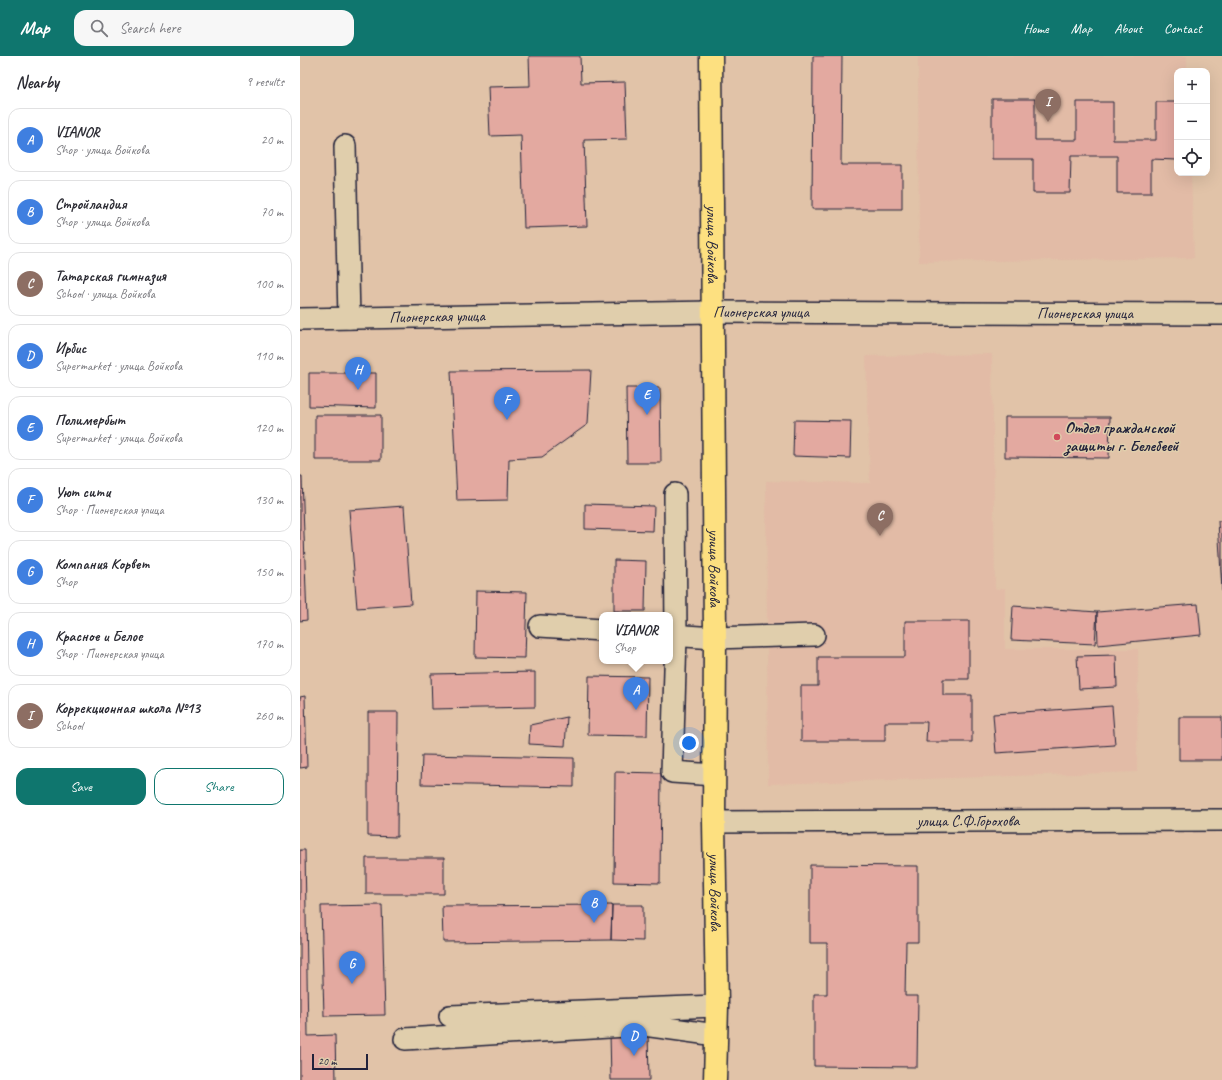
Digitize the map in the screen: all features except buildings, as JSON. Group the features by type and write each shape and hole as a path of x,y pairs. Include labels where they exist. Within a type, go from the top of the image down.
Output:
{"main road":[{"name":"улица Войкова","path":"711,56 715,638 714,822 717,1006 716,1080"}],"street":[{"path":"345,146 349,318"},
{"name":"Пионерская улица","path":"300,319 712,312 1222,314"},
{"path":"675,494 673,635 715,638 814,635"},
{"path":"540,626 599,630"},
{"path":"673,664 672,772 714,775"},
{"name":"улица С.Ф.Горохова","path":"714,822 1222,820"},
{"path":"450,1016 717,1006"},
{"path":"405,1039 644,1025 716,1035"}],"shaded area":[{"path":"918,56 1187,56 1187,68 1174,68 1174,176 1191,176 1194,258 919,262"},
{"path":"992,354 995,589 1005,588 1005,649 1138,649 1137,772 768,784 766,481 870,483 866,356"}],"place":[{"name":"Коррекционная школа №13","path":"1048,122"},
{"name":"Красное и Белое","path":"358,390"},
{"name":"Полимербыт","path":"647,415"},
{"name":"Уют сити","path":"507,420"},
{"name":"Отдел гражданской защиты г. Белебеей","path":"1057,437"},
{"name":"Татарская гимназия","path":"880,536"},
{"name":"VIANOR","path":"636,710"},
{"name":"Стройландия","path":"594,923"},
{"name":"Компания Корвет","path":"352,984"},
{"name":"Ирбис","path":"634,1056"}]}
